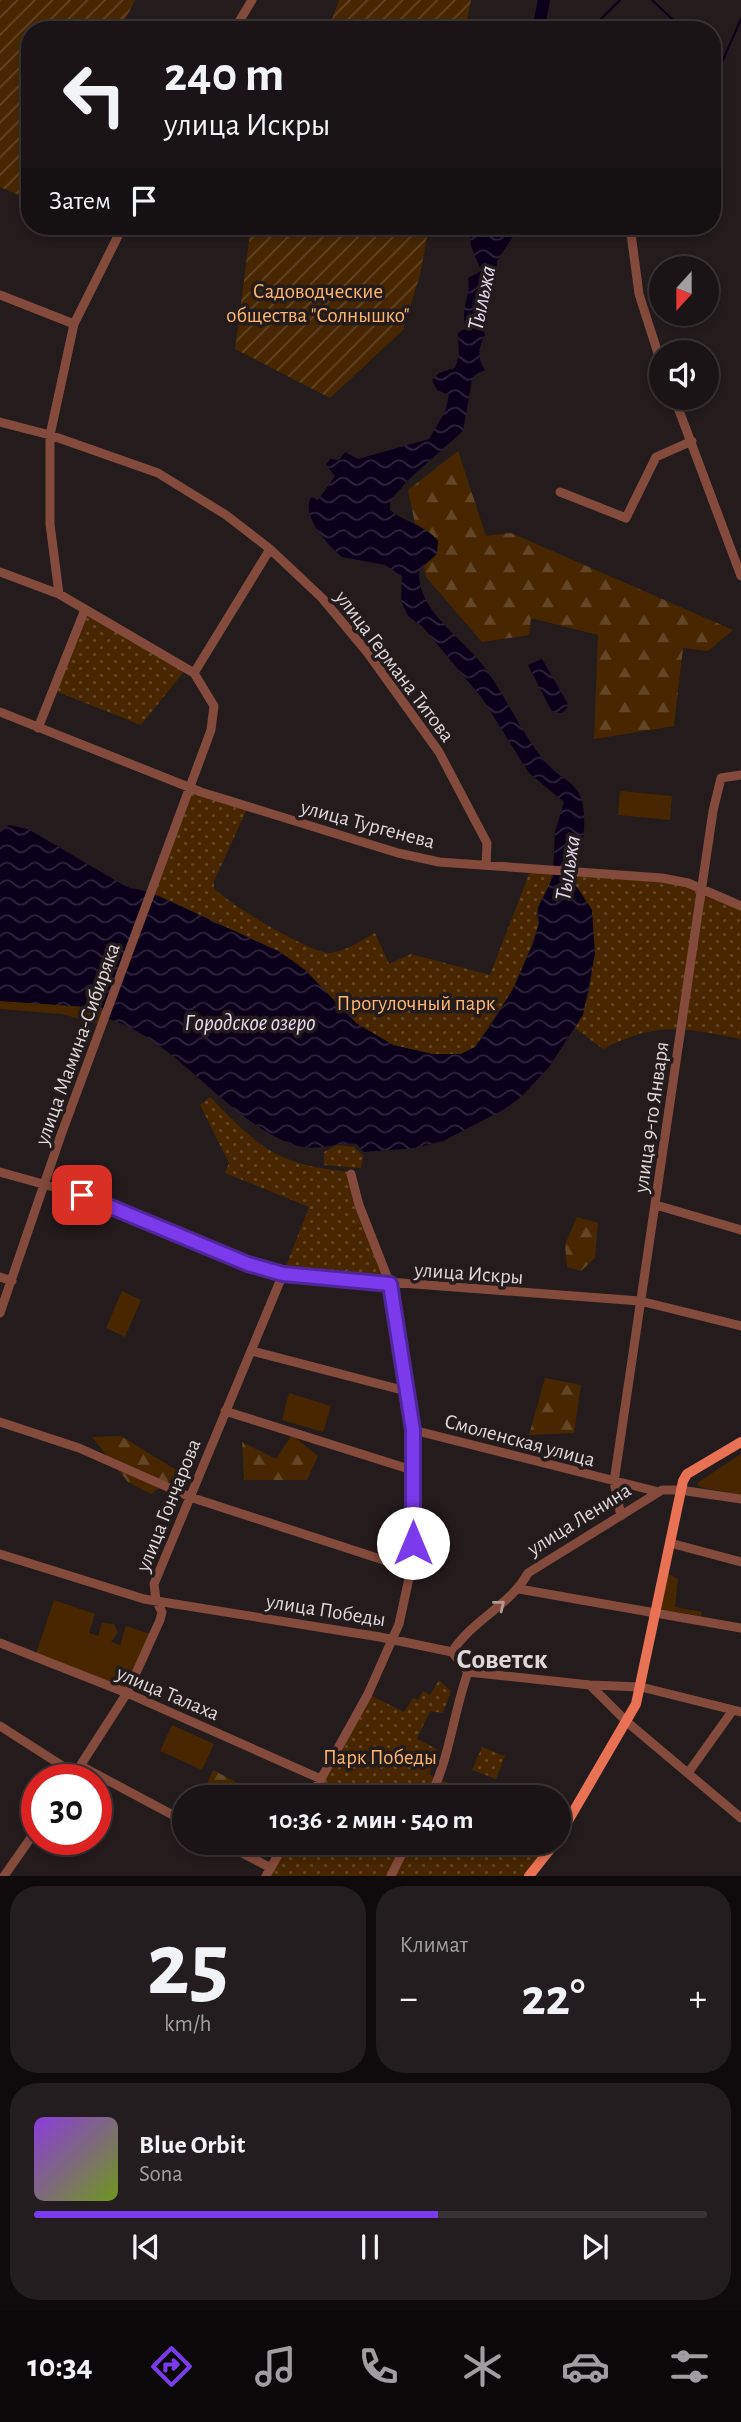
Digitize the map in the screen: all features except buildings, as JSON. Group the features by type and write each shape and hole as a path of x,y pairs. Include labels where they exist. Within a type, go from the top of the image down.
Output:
{"main road":[{"path":"571,1816 627,1722 641,1688 680,1490 687,1474 741,1442"},
{"path":"529,1876 546,1855"}],"street":[{"path":"239,21 252,0"},
{"path":"59,594 50,524 50,435 74,324 118,235"},
{"path":"631,235 639,294 654,340"},
{"path":"0,295 74,324"},
{"path":"679,410 741,576"},
{"name":"улица Германа Титова","path":"0,422 50,435 158,473 226,514 270,549 322,598 360,643 439,752 487,843 486,865"},
{"path":"560,492 625,518 656,457 692,441"},
{"path":"0,572 59,594 85,612 194,673 270,549"},
{"path":"38,728 85,612"},
{"name":"улица Мамина-Сибиряка","path":"0,1313 102,1023 157,881 214,719 214,706 194,673"},
{"name":"улица Тургенева","path":"0,712 190,787 398,853 439,862 662,878 701,888 741,906"},
{"name":"улица 9-го Января","path":"621,1516 614,1482 701,888 721,778 741,775"},
{"name":"улица Искры","path":"0,1171 82,1195 221,1255 283,1274 640,1301 741,1326"},
{"path":"318,1785 368,1695 393,1639 411,1569 413,1430 390,1284 359,1205 351,1174"},
{"path":"656,1205 741,1230"},
{"name":"улица Гончарова","path":"82,1764 127,1693 160,1620 162,1612 156,1601 154,1584 283,1274"},
{"path":"0,1277 12,1281"},
{"path":"252,1351 406,1391"},
{"path":"225,1411 412,1470"},
{"path":"0,1422 79,1448 190,1497 411,1569"},
{"name":"Смоленская улица","path":"413,1430 614,1482 661,1491"},
{"path":"661,1491 687,1474"},
{"name":"улица Ленина","path":"452,1652 464,1633 519,1589 528,1573 661,1491 680,1490 741,1499"},
{"path":"670,1544 741,1562"},
{"name":"улица Победы","path":"0,1554 156,1601 393,1639 452,1652"},
{"path":"519,1589 741,1628"},
{"name":"улица Талаха","path":"0,1643 127,1693 321,1779"},
{"path":"452,1652 468,1672 641,1688 737,1711 688,1773"},
{"path":"435,1785 450,1745 468,1672"},
{"path":"590,1685 627,1722 741,1818"},
{"path":"0,1726 61,1764"},
{"path":"112,1789 172,1816"},
{"path":"4,1876 21,1852"},
{"path":"242,1855 269,1872 278,1855"},
{"path":"391,1876 401,1855"}],"green space":[{"path":"0,0 135,0 124,21 21,21 21,196 0,187"},
{"path":"339,0 471,0 467,21 331,21"},
{"name":"Садоводческие общества \"Солнышко\"","path":"250,235 427,235 420,275 403,330 330,398 235,349"},
{"path":"458,451 486,536 511,533 733,630 708,651 683,648 674,726 594,739 598,635 531,618 529,635 482,642 426,577 408,490"},
{"path":"84,612 186,669 141,725 53,690"},
{"name":"Прогулочный парк","path":"190,787 248,807 214,881 214,888 270,927 321,951 331,953 342,950 375,933 389,964 411,954 490,975 531,869 553,871 536,915 539,923 532,944 513,989 475,1047 461,1054 432,1054 393,1045 356,1023 305,970 280,952 152,893"},
{"path":"620,791 672,796 670,820 618,815"},
{"path":"572,872 662,878 741,906 741,1039 671,1029 640,1034 603,1049 575,1028 582,1015 591,981 593,944 588,910 573,882"},
{"path":"0,1001 93,1006 101,1008 104,1017 98,1024 62,1014 0,1009"},
{"path":"210,1097 243,1130 271,1151 304,1164 350,1172 390,1284 283,1274 309,1207 225,1173 229,1163 200,1105"},
{"path":"337,1145 354,1147 363,1156 361,1168 324,1165 324,1152"},
{"path":"577,1217 598,1223 595,1258 581,1271 567,1267 565,1245"},
{"path":"122,1291 141,1300 125,1337 106,1328"},
{"path":"545,1378 581,1385 574,1433 529,1435"},
{"path":"289,1393 331,1406 323,1432 282,1420"},
{"path":"292,1435 318,1456 307,1480 244,1480 242,1442 276,1459"},
{"path":"121,1436 181,1473 151,1494 128,1482 92,1437"},
{"path":"741,1454 741,1495 700,1487 697,1483"},
{"path":"667,1573 678,1579 675,1607 702,1612 701,1616 661,1609"},
{"path":"54,1600 95,1614 89,1633 98,1636 102,1623 114,1624 118,1633 111,1642 120,1645 126,1626 153,1635 127,1693 35,1657"},
{"name":"Парк Победы","path":"439,1680 451,1691 443,1713 430,1711 417,1739 437,1749 429,1775 454,1785 318,1785 368,1694 404,1712 413,1698 418,1700 423,1691 430,1695"},
{"path":"172,1725 214,1744 202,1770 160,1751"},
{"path":"482,1747 505,1756 496,1779 472,1770"},
{"path":"213,1770 241,1785 206,1785"},
{"path":"278,1855 546,1855 529,1876 266,1876"}],"water":[{"name":"Городское озеро","path":"470,235 514,235 497,261 496,282 488,290 486,300 489,308 480,348 481,362 485,370 475,375 472,380 463,431 408,480 390,501 390,510 427,531 438,541 437,554 419,570 420,583 430,607 486,670 540,755 579,793 584,811 584,832 580,851 573,853 571,878 592,910 595,954 583,1015 549,1067 521,1097 503,1110 443,1141 415,1148 363,1152 357,1144 304,1147 270,1134 247,1119 156,1043 131,1028 104,1017 101,1008 0,1001 0,831 9,825 28,829 125,886 152,893 280,952 305,970 356,1023 393,1045 432,1054 461,1054 475,1047 513,989 533,944 539,923 538,908 553,877 555,832 564,802 529,773 482,698 422,626 408,616 401,601 402,576 385,565 342,557 318,530 309,505 311,497 318,500 335,476 326,465 330,459 339,460 345,452 358,459 429,439 445,412 449,395 437,390 432,380 439,373 455,368 459,356 458,333 466,328 464,315 468,278 481,271 471,246"},
{"path":"542,659 569,706 562,713 552,712 528,665"}],"waterway":[{"name":"Тыльжа","path":"540,21 544,0"},
{"path":"599,21 620,0"},
{"path":"652,0 674,21"},
{"path":"721,62 741,19"}],"district":[{"name":"Советск","path":"502,1658"}],"route":[{"path":"82,1195 248,1264 283,1274 390,1284 413,1430 413,1543"}]}
